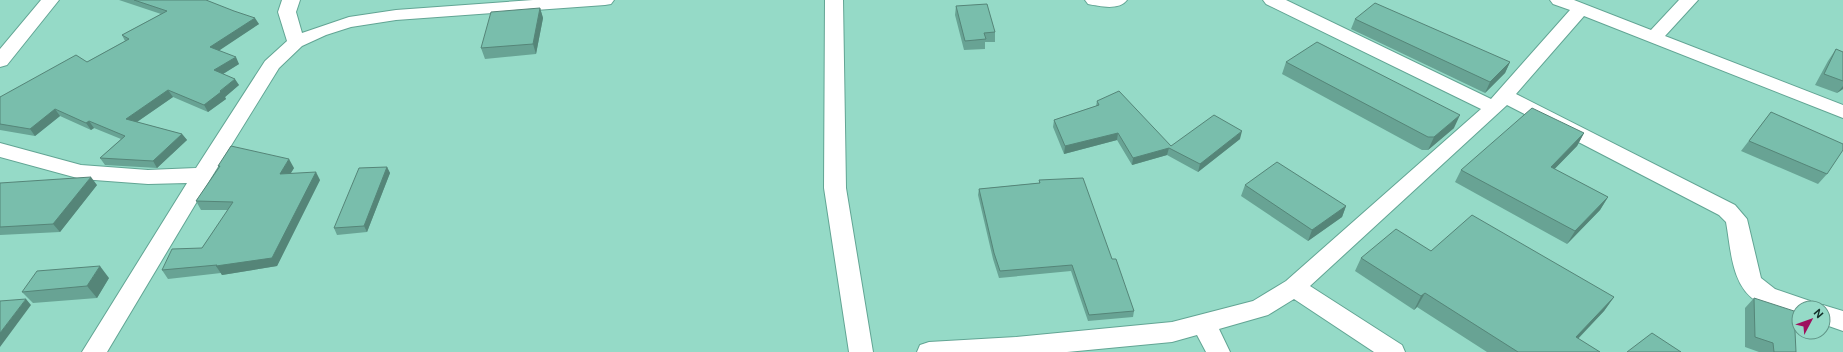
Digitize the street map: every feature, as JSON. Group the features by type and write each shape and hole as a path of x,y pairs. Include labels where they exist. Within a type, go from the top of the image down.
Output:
{"street":[{"path":"0,61 50,0"},
{"path":"291,0 288,12 296,42"},
{"path":"94,352 202,175 272,65 296,42 320,31 349,22 396,15 605,0"},
{"path":"834,0 835,188 861,352"},
{"path":"1094,0 1114,2 1118,0"},
{"path":"1272,0 1499,102 1727,210 1736,219 1750,281 1755,289 1774,299 1791,304"},
{"path":"1559,0 1843,112"},
{"path":"1654,37 1689,0"},
{"path":"929,352 1016,347 1172,332 1260,308 1294,287 1499,102 1581,8"},
{"path":"0,150 82,172 148,177 202,175"},
{"path":"1294,287 1394,352"},
{"path":"1831,316 1843,320"},
{"path":"1204,323 1218,352"}],"building":[{"path":"134,0 206,0 255,18 210,47 236,57 214,70 235,79 220,91 221,92 204,105 168,90 126,119 182,134 153,161 100,158 125,136 89,121 86,123 55,109 30,129 0,124 0,97 76,55 87,62 129,39 122,35 167,11"},
{"path":"1375,3 1510,62 1490,82 1355,19"},
{"path":"987,4 995,32 984,33 986,39 965,41 956,6"},
{"path":"540,8 533,44 481,48 491,12"},
{"path":"1317,42 1460,115 1434,137 1428,137 1286,62"},
{"path":"1836,49 1843,52 1843,81 1824,74"},
{"path":"1119,91 1171,146 1214,115 1242,131 1200,164 1169,148 1133,158 1118,133 1065,146 1054,120 1099,105 1097,101"},
{"path":"1532,108 1584,133 1551,167 1608,197 1575,231 1461,170"},
{"path":"1771,112 1843,144 1843,150 1827,174 1749,141"},
{"path":"231,146 289,159 280,174 316,172 272,258 216,266 217,265 162,270 172,249 202,248 233,202 196,201 220,166 218,166"},
{"path":"1277,162 1346,206 1312,230 1245,185"},
{"path":"387,167 364,226 334,228 359,168"},
{"path":"91,177 53,224 0,227 0,183"},
{"path":"1083,178 1112,259 1116,259 1134,311 1089,315 1072,265 1000,271 994,253 979,189 1040,183 1039,180"},
{"path":"1472,215 1614,297 1576,337 1600,352 1518,352 1425,293 1421,296 1361,258 1396,229 1431,251"},
{"path":"100,266 87,286 22,292 37,271"},
{"path":"1754,298 1791,310 1791,340 1795,340 1796,352 1774,352 1773,343 1755,337"},
{"path":"26,299 0,333 0,301"},
{"path":"1652,333 1681,352 1627,352"}]}
